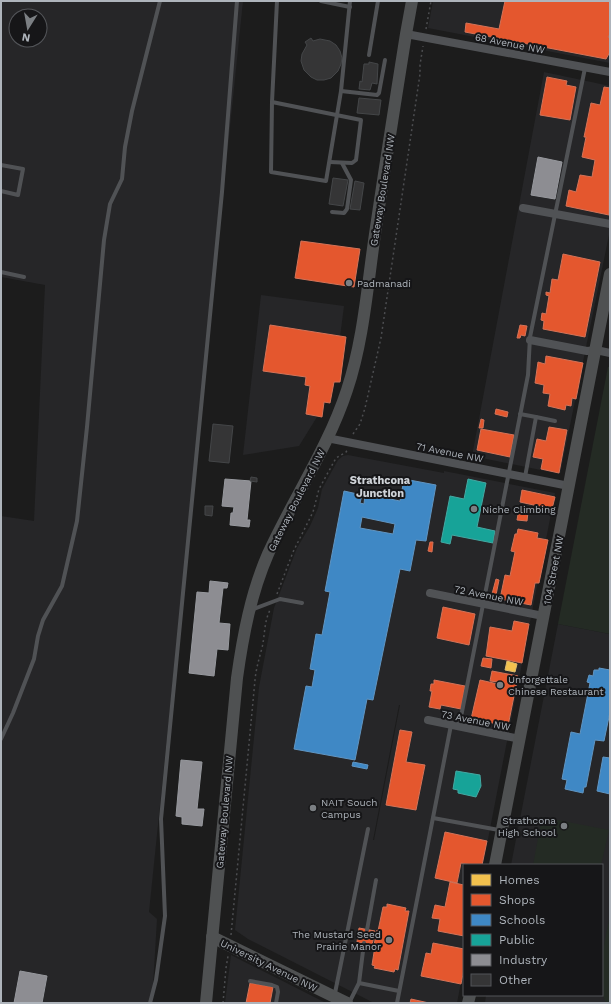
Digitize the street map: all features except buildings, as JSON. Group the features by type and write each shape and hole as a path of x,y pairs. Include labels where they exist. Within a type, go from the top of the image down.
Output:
{"main road":[{"name":"Gateway Boulevard NW","path":"206,1003 237,678 242,644 258,579 269,554 328,438 348,388 357,352 412,1"},
{"name":"104 Street NW","path":"495,864 596,350 606,315 610,276"},
{"name":"University Avenue NW","path":"212,937 334,1000 348,1003"}],"street":[{"name":"68 Avenue NW","path":"406,34 610,72"},
{"path":"523,208 610,224"},
{"path":"530,340 587,351 596,350 610,353"},
{"name":"71 Avenue NW","path":"328,438 569,486"},
{"name":"72 Avenue NW","path":"430,593 544,616"},
{"name":"73 Avenue NW","path":"428,720 520,739"}],"lane":[{"path":"1,740 34,660 38,636 43,620 62,586 77,521 105,233 110,204 122,179 125,147 132,111 160,1"},
{"path":"150,1003 156,980 164,916 161,819 222,192 237,1"},
{"path":"277,1 272,102 271,172 326,181 338,115 350,1"},
{"path":"320,1 350,7"},
{"path":"369,55 378,1"},
{"path":"341,91 377,95 379,93 385,60"},
{"path":"397,1003 433,818 483,604 528,375 530,340 585,68"},
{"path":"272,102 361,120 356,160 352,163 330,162"},
{"path":"332,212 344,213 347,209 351,180 342,163"},
{"path":"1,165 23,169 18,195 1,191"},
{"path":"1,272 24,277"},
{"path":"520,414 555,421"},
{"path":"525,477 536,417"},
{"path":"249,611 280,600 302,603"},
{"path":"433,818 502,830"},
{"path":"334,1000 368,829"},
{"path":"367,930 376,880"},
{"path":"348,1003 359,983 364,943"},
{"path":"250,981 276,987 278,992 276,1003"},
{"path":"359,983 399,991"}],"path":[{"path":"426,29 431,1"},
{"path":"354,434 364,413 381,338 420,74 423,44"},
{"path":"276,597 292,552 313,512 319,489 336,458 346,452"},
{"path":"231,935 255,680 266,619 272,606"},
{"path":"222,1003 229,954"}],"shaded area":[{"path":"1,1 243,1 149,912 157,919 152,1003 1,1003 1,516 34,521 45,285 1,277"},
{"path":"433,1 610,1 610,63 428,28"},
{"path":"544,72 610,86 610,230 560,474 472,456"},
{"path":"261,295 344,306 333,391 299,446 243,455"},
{"path":"608,367 610,367 610,634 558,624"},
{"path":"348,455 444,473 444,471 555,493 483,864 463,864 463,971 457,1003 374,1003 248,939 235,930 259,687 274,608 297,548 310,526 318,508 322,489 338,460 343,456","holes":["400,705 374,840 373,840"]},
{"name":"Strathcona High School","path":"558,624 610,634 610,1003 485,1003 486,996 603,996 603,864 511,864"},
{"path":"542,817 609,830 601,864 533,864"},
{"path":"610,915 610,1003 606,1003 603,993 604,948"},
{"path":"231,955 326,1003 225,1003"}],"place":[{"name":"Padmanadi","path":"349,283"},
{"name":"Niche Climbing","path":"474,509"},
{"name":"Unforgettale Chinese Restaurant","path":"500,685"},
{"name":"NAIT Souch Campus","path":"313,808"},
{"name":"Strathcona High School","path":"564,826"},
{"name":"The Mustard Seed Prairie Manor","path":"389,940"}],"district":[{"name":"Strathcona Junction","path":"380,486"}]}
